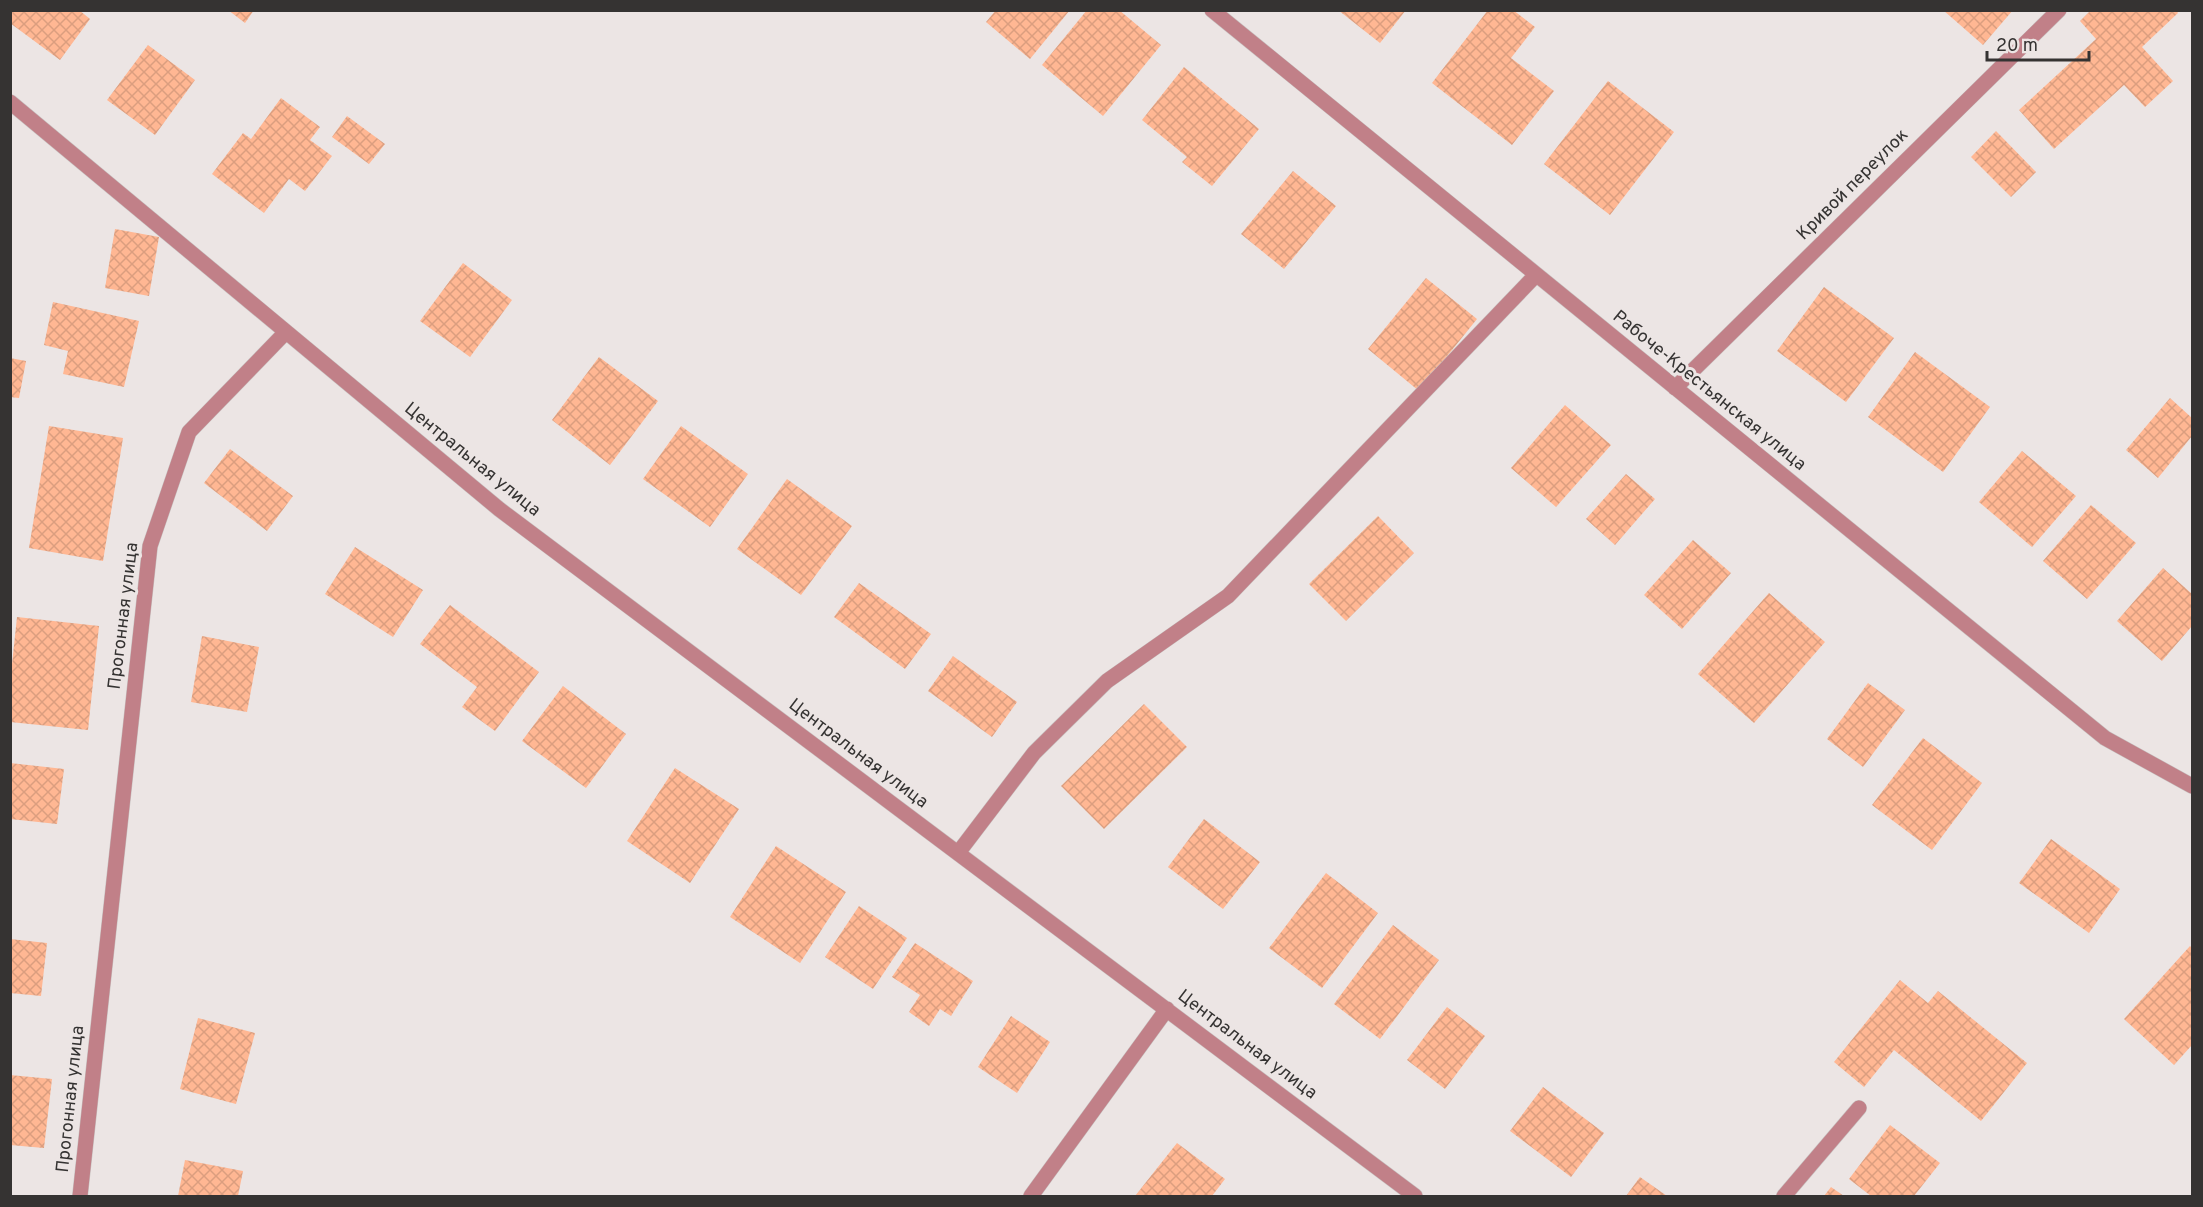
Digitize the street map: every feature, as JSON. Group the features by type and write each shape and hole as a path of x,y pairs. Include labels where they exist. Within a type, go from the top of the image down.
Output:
{"street":[{"name":"Рабоче-Крестьянская улица","path":"1212,10 2105,738 2193,786"},
{"name":"Кривой переулок","path":"1675,388 2059,10"},
{"path":"10,102 285,333"},
{"path":"958,853 1042,745 1107,681 1228,596 1536,275"},
{"name":"Центральная улица","path":"285,333 499,509 1415,1197"},
{"name":"Прогонная улица","path":"80,1197 150,546 189,432 285,333"},
{"path":"1031,1197 1167,1009"},
{"path":"1784,1197 1859,1108"}],"building":[{"path":"10,10 79,10 90,19 60,60 10,23"},
{"path":"228,10 254,10 245,23"},
{"path":"996,10 1070,10 1030,59 986,22"},
{"path":"1087,10 1119,10 1161,45 1103,116 1042,65"},
{"path":"1338,10 1406,10 1380,43"},
{"path":"1488,10 1513,10 1535,27 1511,58 1554,91 1512,145 1432,83"},
{"path":"1943,10 2013,10 1983,45"},
{"path":"2091,10 2176,10 2178,13 2142,47 2173,81 2145,107 2124,85 2054,149 2019,110 2096,39 2080,21"},
{"path":"148,45 195,80 155,135 107,100"},
{"path":"1184,67 1259,129 1212,186 1182,162 1187,157 1142,120"},
{"path":"1608,81 1674,132 1610,215 1544,164"},
{"path":"281,98 320,127 310,140 332,156 305,191 289,179 264,213 212,174 243,133 251,139"},
{"path":"347,116 385,144 369,164 332,137"},
{"path":"1996,131 2036,172 2011,197 1971,157"},
{"path":"1293,171 1336,206 1284,269 1241,234"},
{"path":"115,229 159,237 149,296 105,288"},
{"path":"463,263 512,300 470,357 420,321"},
{"path":"1426,278 1477,319 1419,391 1368,349"},
{"path":"1824,287 1894,338 1846,402 1777,351"},
{"path":"53,302 139,321 124,387 63,374 68,351 44,345"},
{"path":"1915,352 1990,407 1943,472 1868,417"},
{"path":"599,357 658,401 610,465 552,420"},
{"path":"10,358 26,361 19,398 10,397"},
{"path":"2170,398 2192,418 2192,436 2158,478 2126,450"},
{"path":"1565,405 1611,445 1556,507 1511,468"},
{"path":"49,426 123,438 103,561 29,548"},
{"path":"681,426 748,474 710,527 643,479"},
{"path":"230,449 293,496 267,531 204,483"},
{"path":"2022,451 2076,496 2032,547 1979,502"},
{"path":"1626,474 1655,499 1615,545 1586,519"},
{"path":"787,479 852,526 801,595 737,549"},
{"path":"2091,505 2136,543 2087,599 2043,561"},
{"path":"1378,516 1414,553 1346,621 1309,584"},
{"path":"1693,540 1731,573 1682,629 1644,595"},
{"path":"355,547 423,590 393,637 325,594"},
{"path":"2163,568 2192,594 2192,626 2162,661 2117,621"},
{"path":"859,583 931,634 905,669 834,617"},
{"path":"1769,593 1825,642 1754,723 1698,674"},
{"path":"450,605 539,672 495,731 462,707 477,687 420,644"},
{"path":"17,617 99,626 88,730 10,722 10,683"},
{"path":"202,636 259,647 247,712 191,702"},
{"path":"953,656 1017,702 992,737 928,691"},
{"path":"1868,683 1905,710 1863,767 1827,739"},
{"path":"563,686 626,734 586,788 522,741"},
{"path":"1144,704 1187,747 1104,829 1061,786"},
{"path":"1923,738 1982,783 1932,850 1872,805"},
{"path":"10,763 64,769 57,824 10,819"},
{"path":"675,768 739,809 690,883 627,841"},
{"path":"1204,819 1260,862 1223,909 1168,867"},
{"path":"2051,839 2120,889 2089,933 2019,883"},
{"path":"776,846 846,892 800,963 730,917"},
{"path":"1326,873 1378,913 1322,988 1269,948"},
{"path":"859,906 907,938 873,989 825,957"},
{"path":"1393,925 1439,960 1380,1039 1334,1004"},
{"path":"10,939 47,943 41,996 10,993"},
{"path":"915,943 973,981 951,1016 940,1009 929,1026 909,1012 920,995 892,977"},
{"path":"2190,946 2192,948 2192,1045 2174,1065 2124,1019"},
{"path":"1900,980 1928,1003 1938,991 2027,1063 1981,1121 1894,1050 1864,1087 1834,1062"},
{"path":"1447,1007 1485,1036 1445,1089 1407,1060"},
{"path":"1011,1016 1050,1042 1017,1093 978,1067"},
{"path":"198,1018 255,1033 236,1104 180,1089"},
{"path":"10,1075 52,1079 44,1148 10,1145"},
{"path":"1543,1087 1604,1133 1571,1177 1510,1131"},
{"path":"1890,1125 1940,1163 1914,1196 1871,1196 1849,1179"},
{"path":"1177,1143 1225,1179 1212,1196 1135,1196"},
{"path":"185,1160 243,1171 238,1196 178,1196"},
{"path":"1640,1177 1667,1196 1626,1196"},
{"path":"1831,1187 1844,1196 1824,1196"}]}
